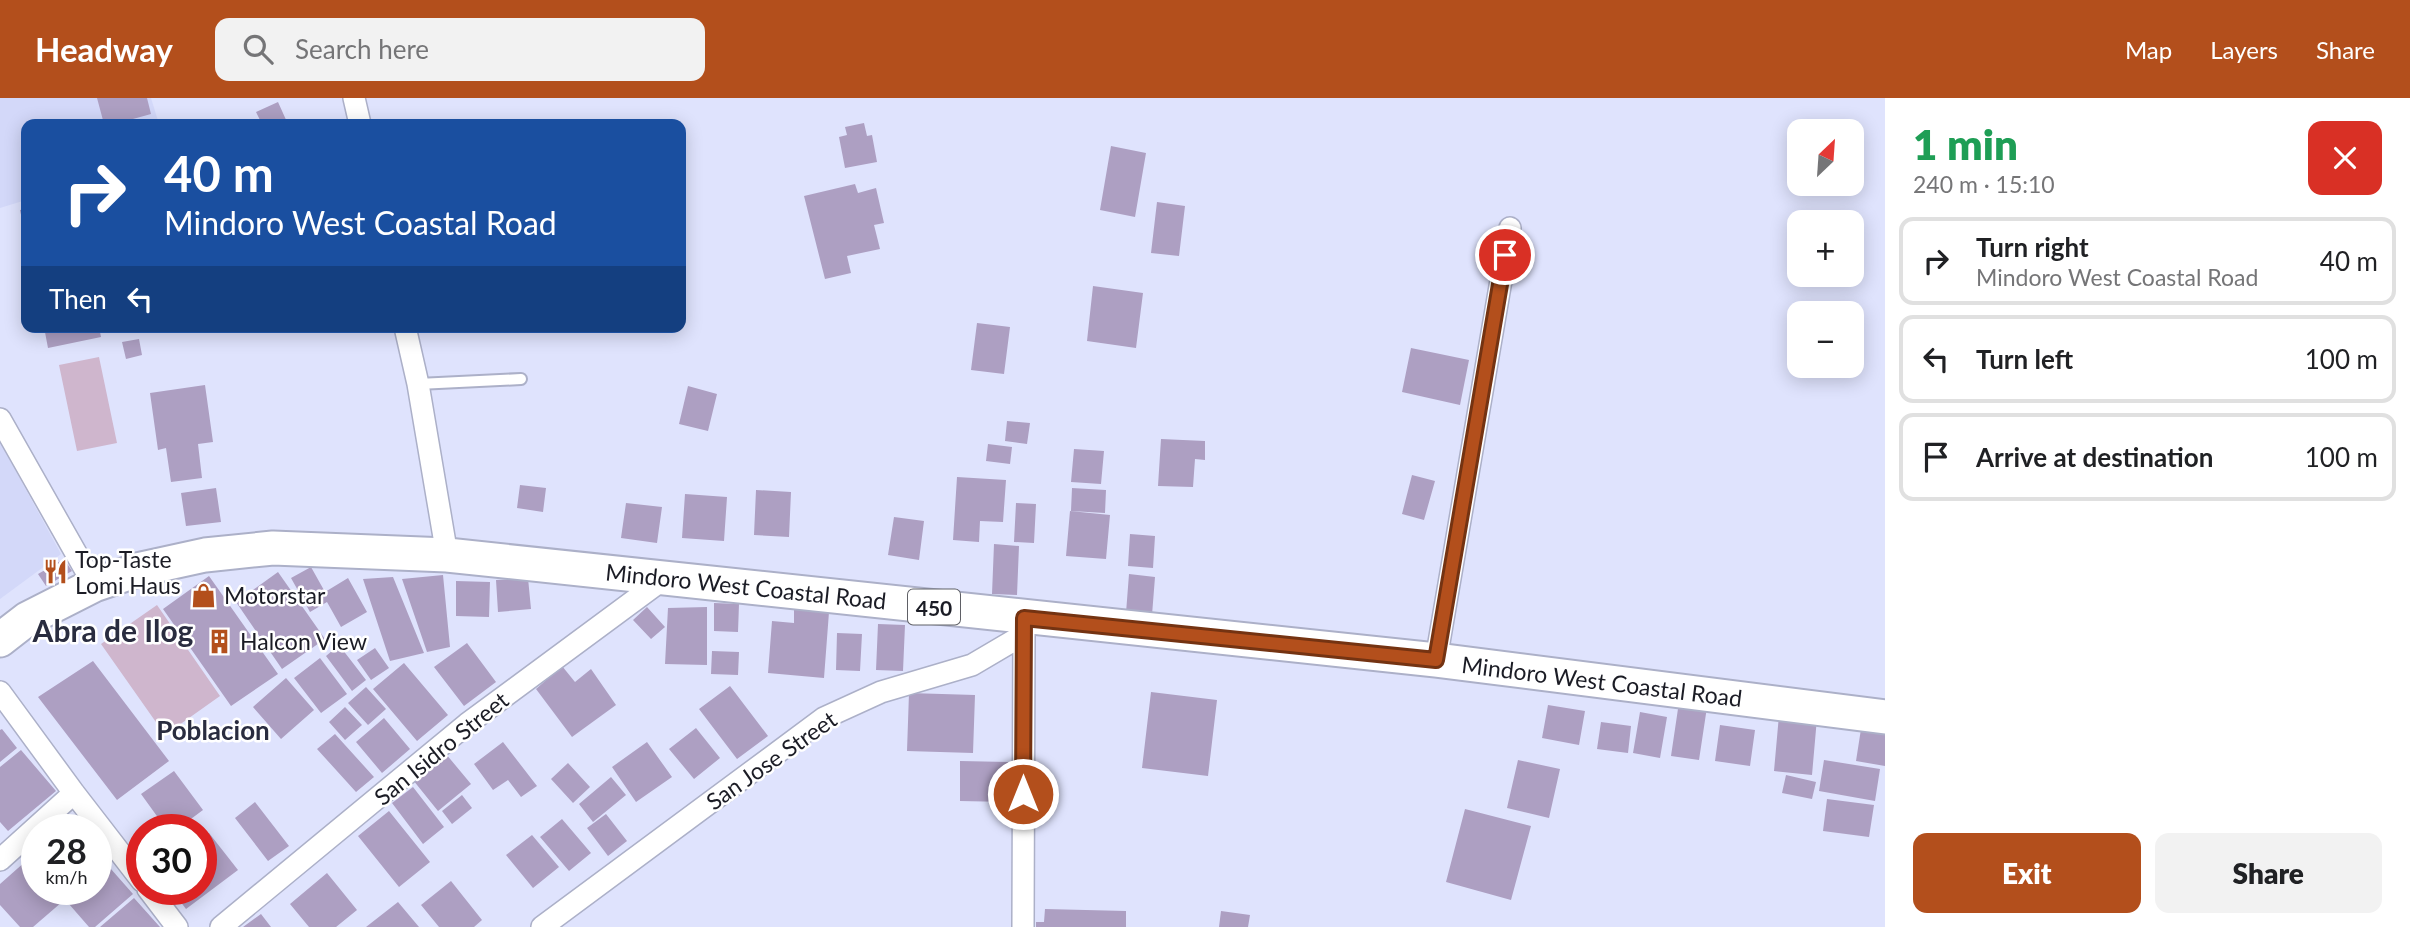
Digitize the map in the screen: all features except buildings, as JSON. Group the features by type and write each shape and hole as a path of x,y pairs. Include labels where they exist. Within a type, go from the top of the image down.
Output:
{"main road":[{"name":"Mindoro West Coastal Road","path":"0,640 27,619 94,585 141,569 205,555 273,548 447,555 666,577 1024,626 1436,660 1885,717"}],"street":[{"path":"354,98 359,119"},
{"path":"1436,660 1510,228"},
{"path":"406,333 418,384 447,555"},
{"path":"0,419 94,585"},
{"name":"San Isidro Street","path":"221,927 467,724 666,577"},
{"path":"1023,927 1024,626"},
{"name":"San Jose Street","path":"542,927 824,718 881,692 972,665 1024,626"},
{"path":"0,692 126,860"},
{"path":"0,860 74,793"},
{"path":"160,905 177,927"}],"lane":[{"path":"418,384 520,379"}],"shaded area":[{"path":"0,98 151,98 157,119 21,119 21,202 0,208"},
{"path":"99,357 117,443 77,451 59,365"},
{"path":"0,442 61,554 0,599"},
{"path":"157,605 220,696 165,735 101,644"}],"place":[{"name":"Top-Taste Lomi Haus","path":"55,572"},
{"name":"Motorstar","path":"204,595"},
{"name":"Halcon View","path":"220,641"}],"district":[{"name":"Abra de Ilog","path":"113,630"},
{"name":"Poblacion","path":"213,730"}],"route":[{"path":"1023,794 1024,618 1436,660 1505,255"}]}
